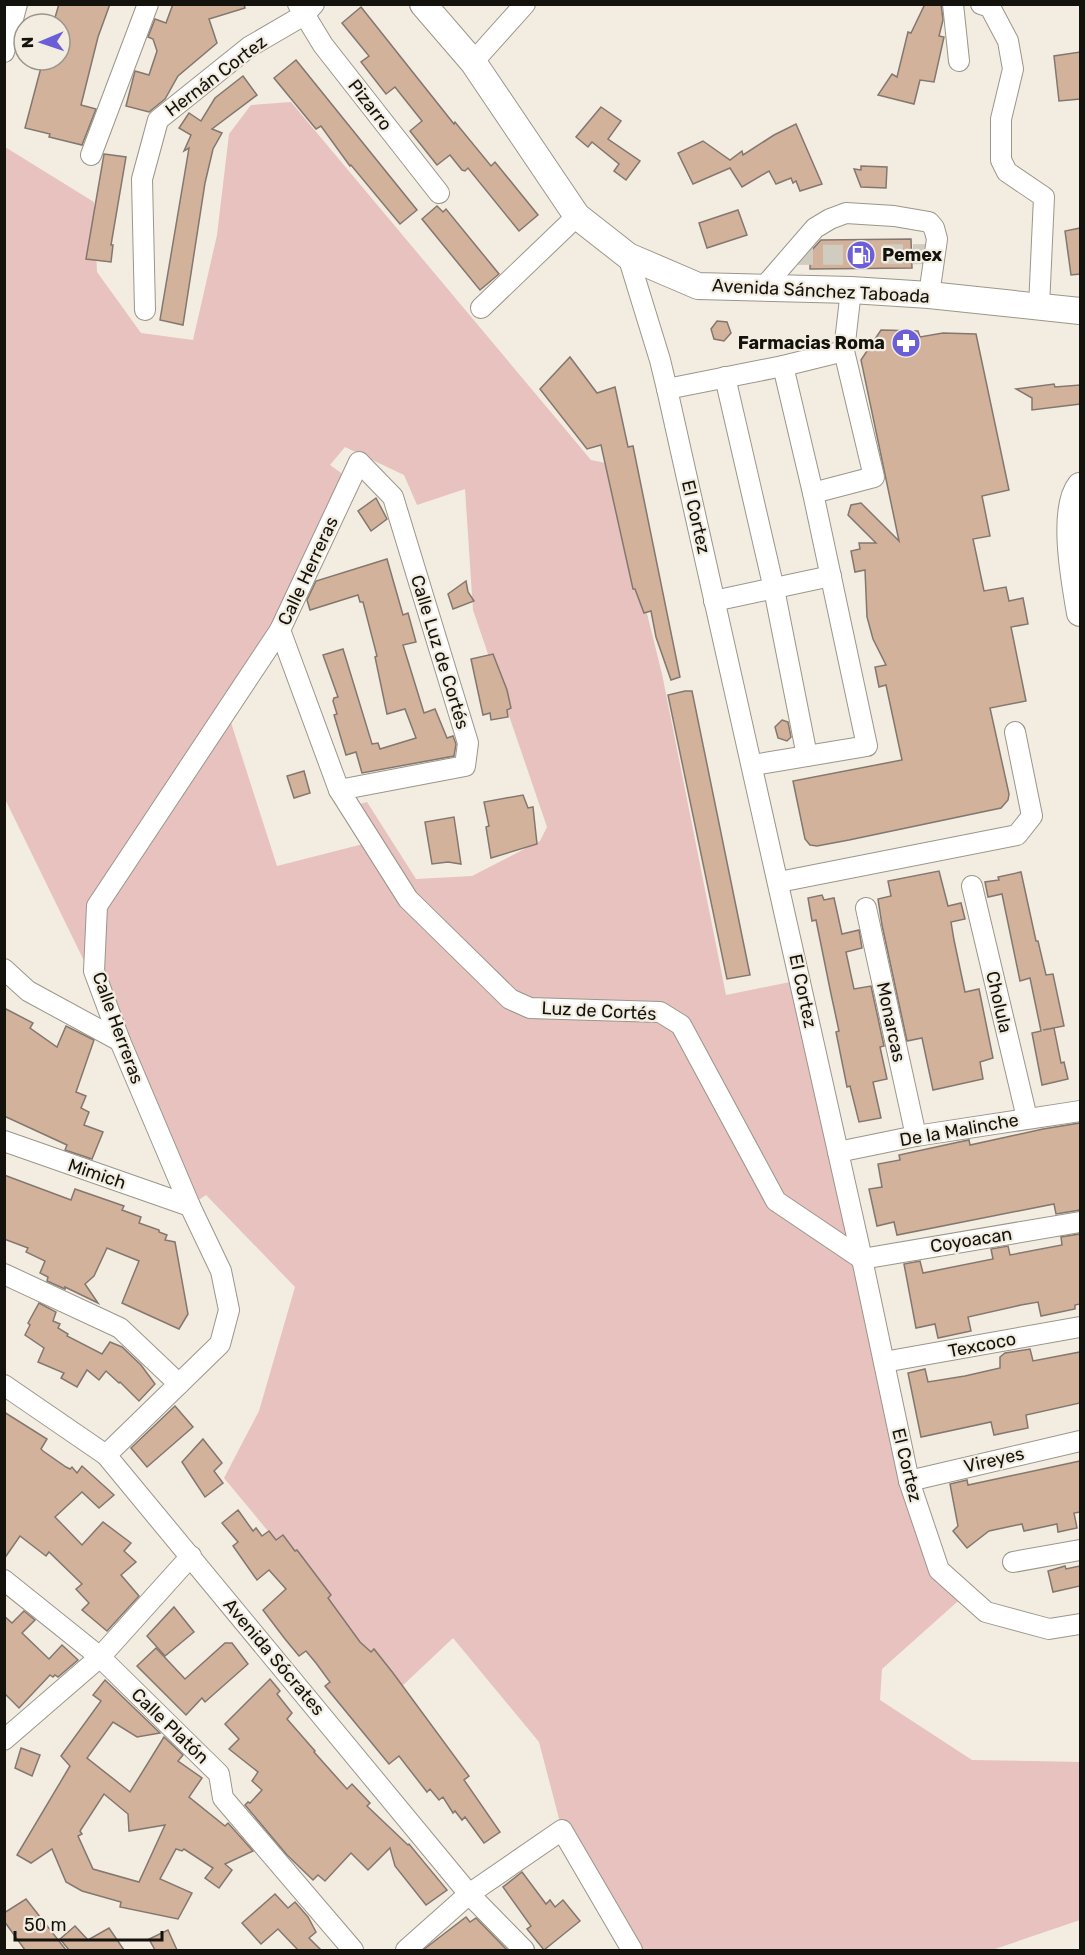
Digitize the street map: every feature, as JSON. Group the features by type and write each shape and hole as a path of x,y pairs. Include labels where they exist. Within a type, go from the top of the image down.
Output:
{"main road":[{"name":"Avenida Sánchez Taboada","path":"423,4 473,62 577,216 628,256 698,286 851,290 1065,307"},
{"path":"1079,490 1070,527 1080,613"}],"street":[{"path":"4,52 17,4"},
{"path":"92,155 148,4"},
{"path":"473,62 525,4"},
{"path":"953,4 959,61"},
{"path":"981,4 990,7 1008,41 1012,69 1001,119 1001,160 1007,172 1044,197 1065,307"},
{"name":"Pizarro","path":"305,8 323,45 439,193"},
{"name":"Hernán Cortez","path":"145,310 142,179 158,120 249,47 305,8"},
{"path":"763,288 814,228 846,213 894,216 929,222 938,239 929,296"},
{"path":"481,308 577,216"},
{"name":"El Cortez","path":"628,256 667,388 779,882 909,1481 939,1570 986,1612 1049,1629 1080,1624"},
{"path":"813,493 874,477 844,351 851,290"},
{"path":"667,388 783,366 844,351"},
{"path":"753,765 867,746 813,493 783,366"},
{"path":"725,377 774,589 807,756"},
{"name":"Calle Herreras","path":"106,1455 219,1344 229,1310 220,1271 120,1041 94,971 97,906 280,630 359,462"},
{"name":"Calle Luz de Cortés","path":"339,790 465,766 468,743 393,497 359,462"},
{"path":"714,601 831,576"},
{"name":"Luz de Cortés","path":"280,630 339,790 408,899 510,999 530,1008 660,1012 681,1025 776,1201 862,1259"},
{"path":"779,882 1017,835 1032,816 1015,732"},
{"name":"Cholula","path":"972,886 1027,1118"},
{"name":"Monarcas","path":"866,908 916,1136"},
{"path":"4,969 28,991 120,1041"},
{"name":"De la Malinche","path":"838,1152 916,1136 1080,1111"},
{"name":"Mimich","path":"4,1141 190,1206"},
{"name":"Coyoacan","path":"862,1259 1080,1222"},
{"path":"4,1274 120,1328 179,1384"},
{"name":"Texcoco","path":"884,1362 1080,1327"},
{"name":"Avenida Sócrates","path":"4,1385 106,1455 469,1894 524,1950"},
{"name":"Vireyes","path":"909,1481 1080,1440"},
{"path":"1013,1562 1080,1550"},
{"path":"5,1738 100,1657 191,1556"},
{"name":"Calle Platón","path":"4,1580 100,1657 219,1774 223,1798 353,1950"},
{"path":"406,1950 469,1894 562,1830 632,1950"}],"shaded area":[{"path":"291,102 591,460 610,464 662,674 726,995 800,980 939,1570 966,1594 882,1669 880,1700 972,1760 1080,1762 1080,1920 992,1950 632,1950 562,1830 539,1742 453,1638 399,1689 224,1478 259,1411 295,1287 206,1195 190,1206 112,1018 5,799 5,147 94,202 97,272 141,333 193,340 217,235 229,134 251,105","holes":["345,447 404,475 417,505 465,489 473,610 547,827 540,841 472,876 416,879 367,802 350,807 371,842 277,866 227,710 351,480 330,465"]}],"building":[{"path":"59,4 110,4 98,37 81,105 96,109 82,145 25,128 40,72 72,72 72,12 57,12"},
{"path":"173,4 244,4 245,8 209,19 217,43 178,76 165,99 149,112 126,106 135,71 149,75 157,51 153,39 148,37 155,19 166,23"},
{"path":"925,4 941,4 943,20 939,36 944,37 934,82 920,80 914,104 878,95 892,74 897,77 908,32 911,33"},
{"path":"361,7 454,124 455,122 491,166 495,162 538,215 519,231 468,168 465,171 462,170 450,155 437,165 410,131 422,121 395,87 386,94 361,62 369,56 342,23"},
{"path":"1080,52 1080,99 1059,101 1054,56"},
{"path":"296,60 417,210 400,224 350,166 321,126 316,129 274,78"},
{"path":"243,76 257,95 212,129 222,133 213,149 205,183 183,325 160,320 189,148 184,151 191,135 179,128 189,113 201,121 215,98"},
{"path":"601,107 621,121 608,139 640,161 626,180 614,171 619,164 592,142 588,147 576,137"},
{"path":"796,124 822,184 800,191 796,181 793,183 791,178 776,184 769,171 742,187 730,168 693,184 678,153 703,141 730,160 742,151 743,155"},
{"path":"104,154 126,157 111,245 113,245 111,262 86,259"},
{"path":"861,166 887,167 886,188 861,187 854,169 861,170"},
{"path":"437,206 443,212 446,209 499,274 480,290 422,219"},
{"path":"738,210 747,235 707,248 699,223"},
{"path":"1080,228 1080,274 1071,275 1065,231"},
{"name":"Pemex","path":"911,239 912,268 810,269 810,252 821,240"},
{"path":"717,321 727,322 731,333 724,341 714,339 711,329"},
{"path":"881,330 918,331 920,337 943,333 976,334 1009,490 982,496 990,536 973,539 984,591 1006,587 1009,601 1023,598 1028,624 1011,627 1026,701 990,708 1009,794 1008,800 1001,808 817,846 810,845 805,839 793,781 902,760 886,685 879,687 875,667 886,665 873,639 867,617 865,570 855,572 851,551 860,549 859,543 876,543 848,515 851,505 861,503 899,541 861,360"},
{"path":"570,357 597,393 615,387 628,447 633,446 680,677 671,680 656,637 651,611 644,613 635,589 633,589 601,445 587,449 540,389"},
{"path":"1054,384 1055,387 1080,385 1080,404 1032,410 1032,398 1016,389"},
{"path":"376,498 387,519 371,531 358,511"},
{"path":"387,559 403,615 408,613 416,642 403,645 424,713 435,709 447,738 453,736 456,744 454,756 362,773 356,752 346,755 334,715 337,714 333,701 338,697 323,655 343,649 372,744 378,743 380,749 416,738 405,709 387,714 375,657 377,656 363,602 360,602 358,595 310,610 307,600 316,581"},
{"path":"466,581 468,592 474,601 453,609 448,594"},
{"path":"493,654 507,690 511,708 507,710 508,717 491,720 490,713 483,715 471,659"},
{"path":"692,691 750,975 727,979 668,695"},
{"path":"782,720 788,722 791,737 787,741 778,738 775,727"},
{"path":"304,771 310,793 294,798 287,776"},
{"path":"523,795 528,808 533,807 537,844 491,858 486,827 489,826 484,802"},
{"path":"454,817 461,864 448,862 432,864 425,822"},
{"path":"939,871 948,906 961,903 965,919 951,922 954,940 965,992 979,989 993,1058 980,1062 983,1079 933,1090 922,1038 907,1041 878,899 891,896 888,881"},
{"path":"1021,872 1036,941 1038,941 1046,975 1053,974 1064,1026 1043,1030 1054,1028 1061,1063 1064,1062 1068,1079 1042,1085 1032,1033 1041,1031 1030,978 1020,981 1002,894 988,897 985,882 999,880 998,877"},
{"path":"822,895 824,900 834,898 842,934 859,930 862,948 846,952 854,989 871,986 884,1046 880,1047 887,1079 873,1082 881,1118 859,1122 850,1086 847,1087 836,1032 839,1031 816,920 812,921 808,898"},
{"path":"4,1008 33,1023 30,1028 57,1047 66,1026 94,1040 76,1092 86,1096 81,1108 89,1112 84,1125 103,1132 92,1159 65,1150 67,1145 4,1116"},
{"path":"1080,1123 1080,1210 1056,1214 1054,1204 897,1235 894,1222 877,1226 869,1189 882,1187 878,1164 900,1160 899,1155 959,1142 969,1140 970,1145"},
{"path":"4,1175 71,1200 75,1189 124,1206 122,1210 141,1217 139,1223 159,1230 167,1235 165,1240 175,1242 188,1314 179,1329 122,1303 139,1261 107,1248 94,1276 85,1284 98,1303 47,1281 48,1277 40,1273 45,1261 26,1252 28,1248 4,1239"},
{"path":"1080,1234 1080,1304 1075,1305 1075,1309 1041,1316 1038,1302 1021,1305 968,1317 971,1331 938,1338 935,1324 916,1328 904,1264 920,1261 923,1273 993,1259 991,1249 1008,1246 1010,1255 1062,1245 1061,1237"},
{"path":"39,1303 56,1312 53,1321 60,1324 58,1328 68,1334 67,1336 102,1354 110,1342 122,1347 141,1365 155,1384 139,1401 106,1371 99,1380 87,1370 77,1387 61,1378 64,1373 38,1362 44,1348 25,1335 30,1325 28,1323"},
{"path":"1030,1349 1033,1361 1080,1352 1080,1403 1026,1415 1028,1428 994,1435 991,1422 921,1437 908,1373 925,1369 928,1382 965,1376 1000,1368 1000,1357 1005,1353"},
{"path":"175,1406 193,1427 147,1467 131,1448"},
{"path":"4,1412 47,1439 41,1449 43,1451 66,1467 70,1469 72,1467 77,1473 82,1466 114,1495 99,1508 82,1492 55,1517 82,1545 103,1522 131,1543 124,1551 136,1562 121,1575 139,1596 107,1631 82,1610 89,1603 76,1589 82,1584 49,1552 46,1556 20,1536 4,1559"},
{"path":"203,1439 222,1463 214,1471 223,1483 205,1497 182,1462"},
{"path":"1080,1461 1080,1512 1074,1513 1077,1528 1058,1532 1057,1524 1024,1531 1022,1524 989,1531 967,1548 953,1531 958,1526 950,1484 967,1480 968,1485"},
{"path":"238,1510 253,1531 256,1528 262,1536 269,1531 276,1540 283,1535 295,1551 297,1550 331,1595 328,1598 360,1642 371,1652 374,1649 469,1776 464,1780 500,1832 484,1843 465,1817 462,1820 455,1811 453,1813 443,1797 439,1800 430,1789 427,1792 399,1756 389,1764 325,1686 330,1682 316,1663 306,1651 299,1656 285,1639 263,1610 286,1589 269,1570 257,1580 233,1546 238,1542 222,1523"},
{"path":"1065,1566 1066,1569 1080,1566 1080,1586 1053,1592 1048,1571"},
{"path":"174,1607 194,1632 165,1656 147,1636"},
{"path":"24,1611 35,1620 22,1633 49,1659 62,1645 78,1660 58,1677 50,1675 19,1708 4,1693 4,1616 12,1623"},
{"path":"225,1643 232,1643 248,1664 205,1702 202,1698 186,1715 137,1666 156,1648 185,1679"},
{"path":"270,1679 280,1691 277,1694 292,1713 287,1719 314,1752 347,1789 352,1784 370,1803 367,1806 409,1844 447,1890 426,1905 395,1866 390,1848 368,1870 351,1853 325,1881 318,1875 313,1880 287,1855 245,1805 250,1803 262,1790 252,1781 258,1772 229,1749 239,1739 225,1724"},
{"path":"105,1680 160,1733 137,1737 113,1722 87,1758 130,1792 164,1737 183,1755 178,1761 202,1778 189,1797 225,1826 228,1823 253,1851 225,1864 232,1870 219,1888 205,1878 213,1868 184,1849 182,1851 176,1849 160,1879 192,1893 178,1919 120,1907 121,1902 82,1891 66,1882 52,1849 31,1863 17,1855 70,1766 61,1756 101,1701 93,1695","holes":["104,1794 128,1814 129,1831 165,1825 139,1882 93,1869 78,1836 82,1834 80,1831"]},
{"path":"21,1748 40,1755 32,1776 15,1768"},
{"path":"522,1872 546,1904 550,1900 555,1907 563,1900 580,1921 544,1950 527,1929 531,1926 503,1887"},
{"path":"275,1894 288,1908 295,1902 308,1917 316,1932 309,1938 321,1950 298,1950 278,1929 261,1944 242,1923"},
{"path":"26,1899 66,1950 25,1950 4,1921 4,1913"},
{"path":"466,1917 470,1922 476,1918 507,1950 423,1950"},
{"path":"75,1926 88,1940 109,1928 124,1950 69,1950 60,1939"},
{"path":"168,1930 177,1950 155,1950 149,1939"}],"tunnel":[{"path":"793,255 935,254"}],"place":[{"name":"Pemex","path":"861,255"},
{"name":"Farmacias Roma","path":"906,343"}]}
